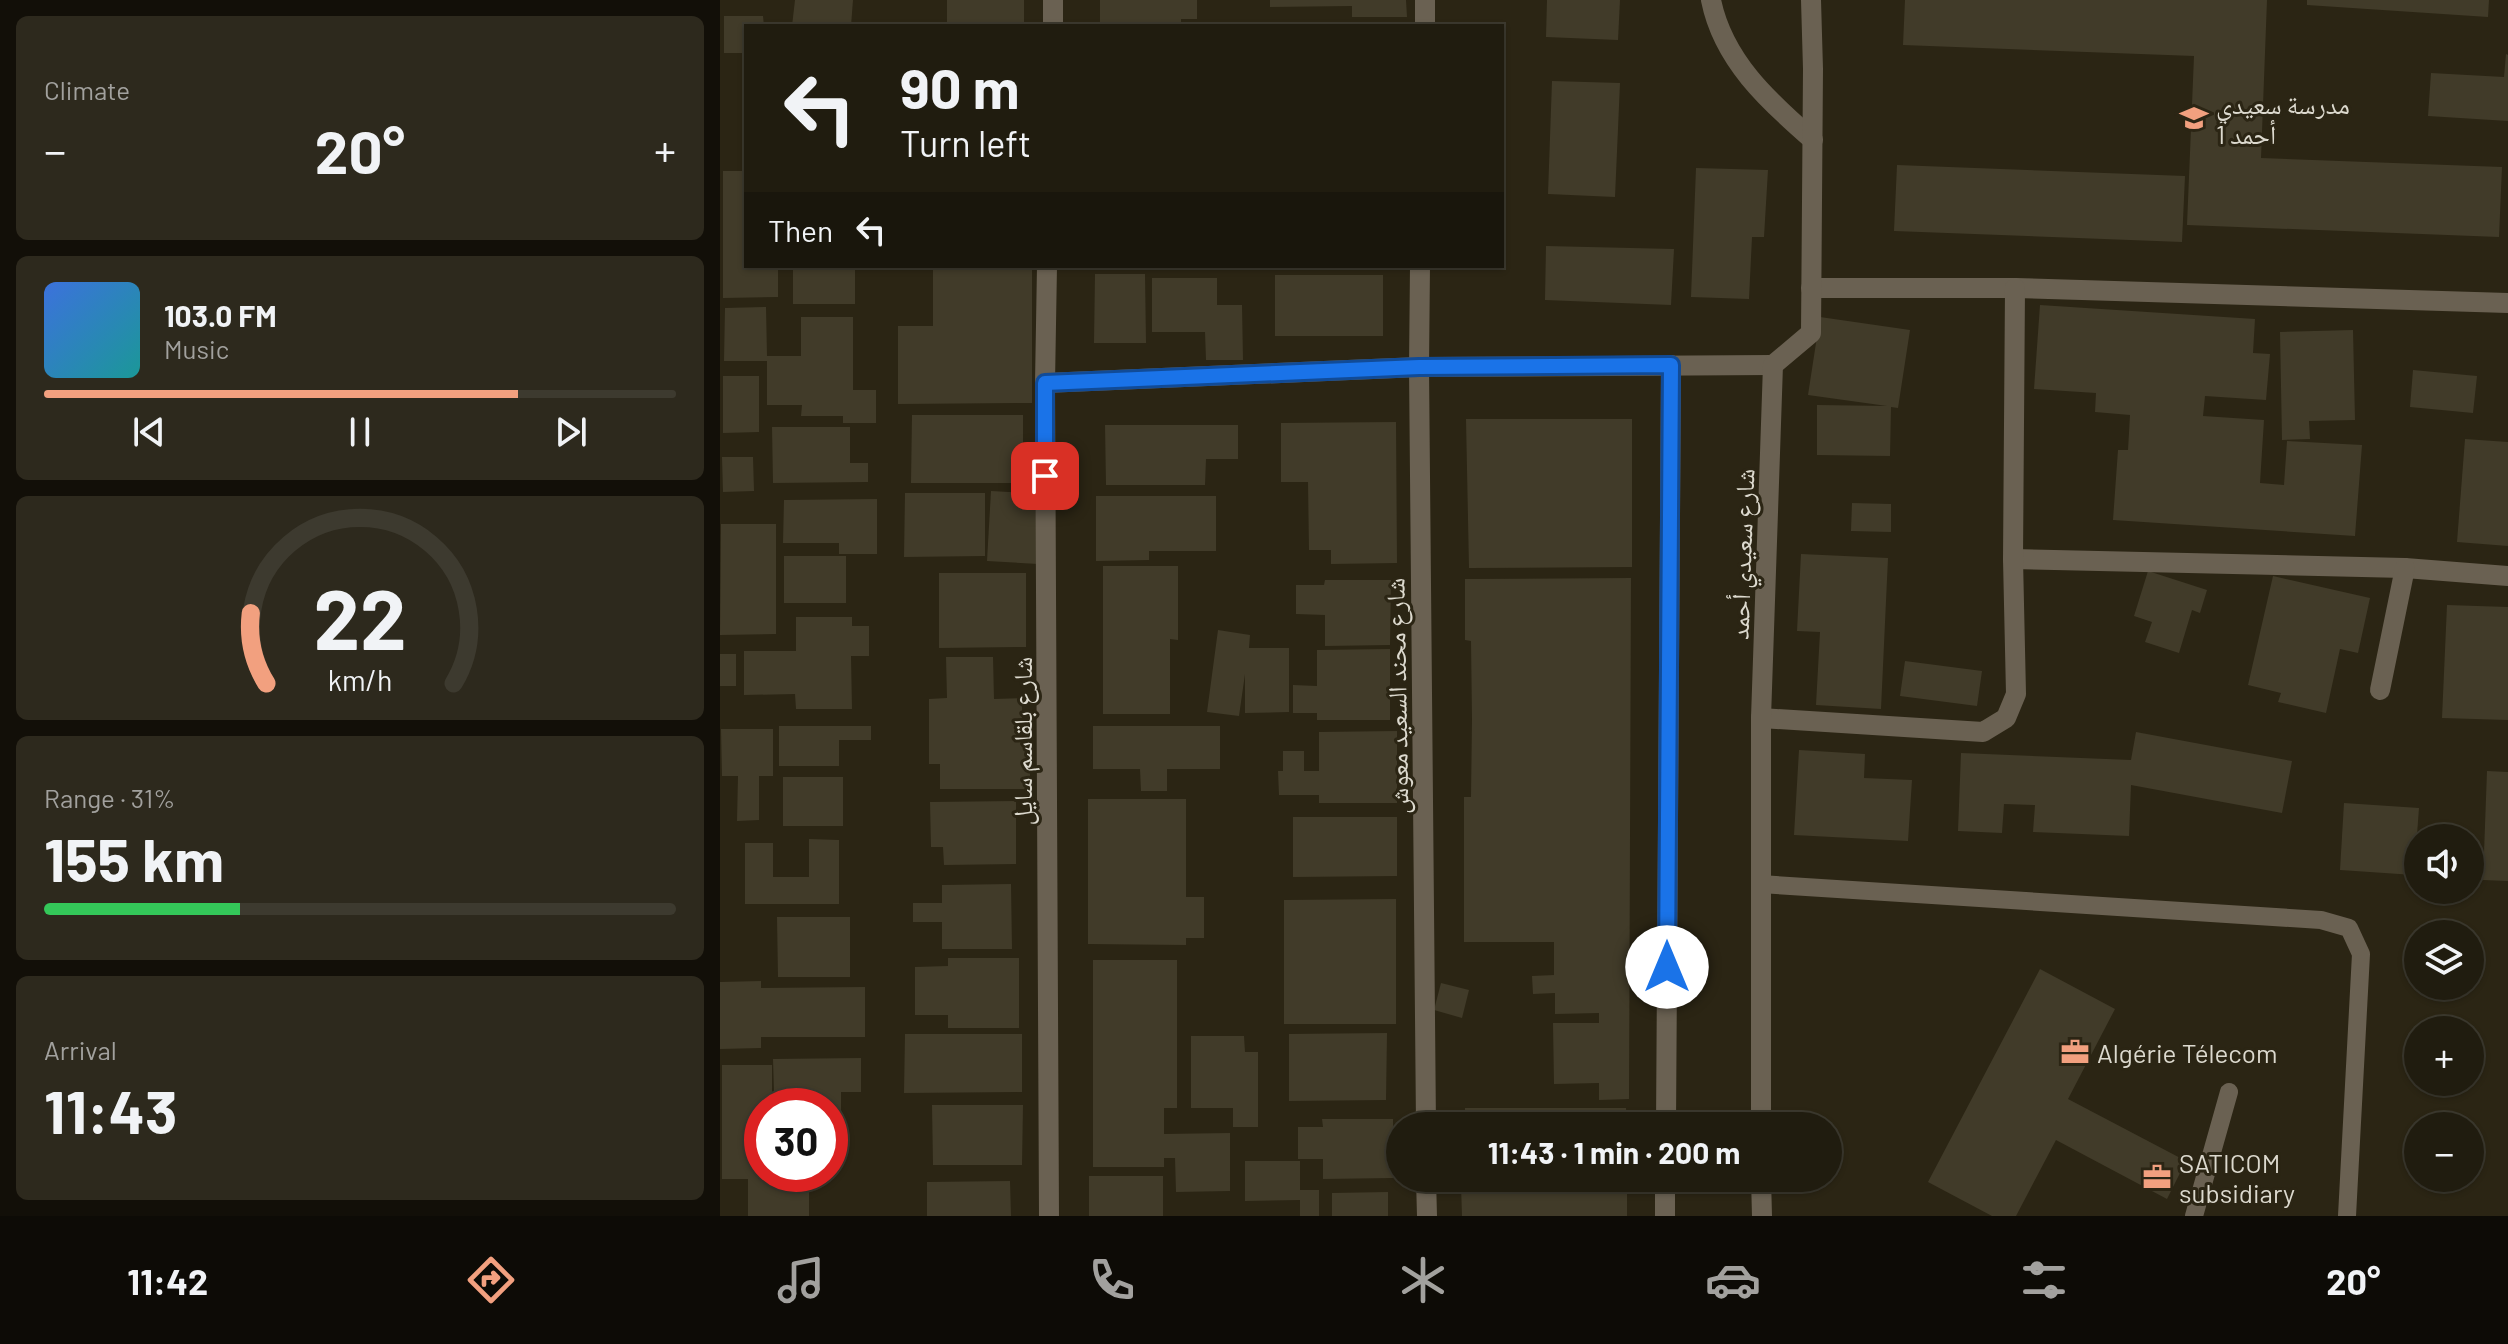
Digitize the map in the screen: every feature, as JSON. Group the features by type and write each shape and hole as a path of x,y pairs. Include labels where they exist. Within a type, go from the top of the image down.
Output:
{"street":[{"path":"1053,0 1053,24"},
{"path":"1425,0 1425,24"},
{"path":"1711,0 1714,16 1735,60 1772,104 1813,140"},
{"path":"1045,383 1419,367 1773,365 1811,333 1811,0"},
{"name":"شارع بلقاسم سايل","path":"1047,268 1049,1216"},
{"name":"شارع محند السعيد معوش","path":"1420,268 1426,1112"},
{"path":"1811,288 2015,288 2508,303"},
{"path":"1761,718 1983,732 2006,718 2016,694 2013,559 2015,288"},
{"path":"1666,1112 1671,365"},
{"name":"شارع سعيدي أحمد","path":"1761,1112 1761,718 1773,365"},
{"path":"2013,559 2405,568 2508,576"},
{"path":"2380,690 2405,568"},
{"path":"1426,1192 1427,1216"},
{"path":"1665,1192 1665,1216"},
{"path":"1761,1192 1762,1216"}],"lane":[{"path":"1760,884 2321,920 2349,928 2361,954 2347,1216"},
{"path":"2194,1216 2229,1092"}],"building":[{"path":"795,0 853,0 851,24 792,24"},
{"path":"947,0 1024,0 1024,24 947,24"},
{"path":"1100,0 1197,0 1197,19 1181,19 1181,24 1100,24"},
{"path":"1270,0 1406,0 1407,17 1352,17 1352,6 1270,7"},
{"path":"1547,0 1620,0 1618,40 1546,37"},
{"path":"1905,0 2267,0 2261,158 2502,167 2499,237 2187,225 2194,56 1903,45"},
{"path":"2307,0 2489,0 2488,17 2307,5"},
{"path":"724,16 763,16 764,24 744,24 744,53 724,53"},
{"path":"2506,54 2508,121 2428,116 2431,73 2504,77"},
{"path":"1552,81 1620,83 1615,197 1548,194"},
{"path":"1897,165 2185,176 2182,242 1894,231"},
{"path":"1696,168 1768,170 1764,237 1752,237 1749,299 1691,297"},
{"path":"723,171 744,171 744,268 778,268 778,297 723,298"},
{"path":"1546,246 1674,249 1671,305 1545,300"},
{"path":"793,268 855,268 855,304 793,304"},
{"path":"933,268 1032,268 1032,403 898,404 898,326 933,326"},
{"path":"1095,274 1145,274 1146,343 1094,343"},
{"path":"1275,275 1383,275 1383,336 1275,336"},
{"path":"1152,278 1217,278 1217,305 1242,305 1243,360 1206,360 1205,332 1152,332"},
{"path":"2040,305 2255,319 2253,353 2270,354 2266,400 2205,396 2203,416 2264,420 2260,483 2284,485 2287,441 2362,445 2355,536 2113,520 2118,450 2128,450 2130,415 2095,412 2096,393 2034,389"},
{"path":"766,307 767,356 801,356 801,317 853,317 853,390 876,390 876,423 843,423 843,416 801,416 802,405 767,405 767,361 724,361 725,308"},
{"path":"1820,317 1910,330 1898,408 1891,407 1890,456 1817,455 1817,405 1887,406 1808,395"},
{"path":"2353,330 2355,420 2309,421 2310,439 2282,440 2280,332"},
{"path":"2413,370 2477,376 2473,413 2410,407"},
{"path":"723,376 759,376 759,432 723,433"},
{"path":"912,415 1023,415 1023,483 911,483"},
{"path":"1466,419 1632,419 1632,567 1469,568"},
{"path":"1396,422 1397,563 1331,564 1331,550 1309,550 1308,482 1281,482 1281,423"},
{"path":"1105,425 1238,425 1238,459 1206,459 1205,485 1106,485"},
{"path":"772,427 850,427 850,463 868,463 868,482 773,483"},
{"path":"2465,439 2508,442 2508,546 2457,542"},
{"path":"722,457 753,457 754,491 723,492"},
{"path":"991,491 1041,494 1038,564 987,561"},
{"path":"905,493 985,493 985,556 904,557"},
{"path":"1096,496 1216,496 1216,551 1149,551 1149,560 1096,561"},
{"path":"877,499 877,554 839,554 839,543 783,543 784,500"},
{"path":"1852,503 1891,504 1891,532 1851,531"},
{"path":"721,524 776,524 776,634 720,635"},
{"path":"1801,554 1888,558 1881,709 1816,705 1820,632 1797,631"},
{"path":"784,556 846,556 846,603 784,603"},
{"path":"1103,566 1178,566 1178,640 1170,639 1170,714 1103,714"},
{"path":"2148,571 2207,590 2200,613 2192,610 2179,653 2145,642 2152,622 2134,616"},
{"path":"939,573 1026,573 1026,647 939,648"},
{"path":"2273,576 2370,598 2358,653 2340,649 2326,713 2278,702 2281,693 2248,685"},
{"path":"1631,578 1629,1099 1599,1100 1599,1083 1554,1084 1553,1023 1599,1023 1599,1013 1555,1014 1555,993 1533,994 1532,976 1554,975 1554,942 1464,942 1464,797 1471,797 1472,719 1471,641 1465,640 1465,579"},
{"path":"1325,580 1391,580 1390,645 1325,646 1325,615 1296,614 1296,585 1324,585"},
{"path":"2447,605 2508,607 2508,720 2442,718"},
{"path":"796,617 852,617 852,626 869,626 869,656 851,656 852,709 796,709 795,694 744,695 744,651 796,651"},
{"path":"1218,630 1250,635 1249,648 1289,648 1289,712 1245,713 1245,674 1239,716 1207,712"},
{"path":"1390,649 1390,720 1317,720 1317,713 1293,713 1293,685 1317,686 1317,650"},
{"path":"720,654 736,654 736,686 720,686"},
{"path":"946,657 993,657 994,699 1022,698 1022,744 1030,744 1030,789 940,789 940,764 929,764 929,699 947,698"},
{"path":"1905,661 1982,671 1977,706 1900,696"},
{"path":"779,726 871,726 871,740 839,740 839,766 779,766"},
{"path":"1093,726 1220,726 1220,769 1167,769 1167,791 1141,791 1140,769 1093,769"},
{"path":"721,729 773,729 773,776 759,776 759,820 737,821 738,776 722,776"},
{"path":"1397,731 1397,803 1319,803 1319,795 1279,795 1278,771 1283,771 1283,751 1304,751 1304,771 1319,771 1319,732"},
{"path":"2136,732 2292,761 2282,813 2131,785 2129,836 2033,832 2035,805 2004,804 2002,833 1958,831 1961,753 2131,760"},
{"path":"1799,750 1865,754 1864,778 1912,780 1908,841 1794,835"},
{"path":"2487,771 2508,772 2508,881 2484,880"},
{"path":"783,777 843,777 843,826 783,826"},
{"path":"1088,799 1186,799 1186,897 1204,897 1204,938 1186,938 1186,945 1088,944"},
{"path":"1016,801 1016,864 944,865 943,847 931,847 930,802"},
{"path":"2344,803 2419,808 2418,824 2404,824 2404,874 2340,870"},
{"path":"1293,817 1397,817 1397,876 1293,877"},
{"path":"809,839 839,840 839,904 745,904 745,843 773,843 773,877 809,877"},
{"path":"1011,884 1012,949 942,949 942,922 913,922 913,903 942,903 942,885"},
{"path":"1396,899 1396,1024 1284,1024 1284,900"},
{"path":"777,917 850,917 850,977 778,977"},
{"path":"948,958 1019,958 1019,1028 948,1028 948,1015 915,1015 915,967 948,966"},
{"path":"1093,960 1177,960 1177,1108 1164,1108 1164,1134 1230,1133 1230,1191 1176,1192 1175,1158 1164,1158 1164,1167 1093,1167"},
{"path":"2040,969 2115,1009 2068,1099 2186,1161 2167,1199 2056,1140 2016,1216 1992,1216 1928,1182"},
{"path":"761,981 761,988 865,987 865,1037 761,1037 761,1048 720,1049 720,982"},
{"path":"1441,983 1469,990 1462,1018 1434,1010"},
{"path":"1387,1033 1386,1100 1289,1101 1289,1034"},
{"path":"905,1034 1022,1034 1022,1092 904,1093"},
{"path":"1191,1036 1244,1036 1245,1052 1258,1052 1258,1127 1233,1127 1233,1108 1191,1108"},
{"path":"861,1058 861,1092 848,1092 848,1088 774,1088 773,1059"},
{"path":"722,1065 772,1065 772,1088 744,1088 744,1179 722,1179"},
{"path":"932,1105 1023,1105 1022,1165 933,1165"},
{"path":"1465,1108 1626,1108 1626,1112 1465,1112"},
{"path":"1322,1119 1386,1119 1386,1178 1323,1179 1323,1159 1298,1159 1298,1127 1323,1127"},
{"path":"1245,1161 1300,1161 1300,1190 1319,1190 1319,1216 1300,1216 1300,1200 1245,1201"},
{"path":"1089,1176 1163,1176 1163,1216 1089,1216"},
{"path":"1010,1181 1011,1216 927,1216 927,1182"},
{"path":"748,1192 809,1192 809,1216 748,1216"},
{"path":"1388,1192 1388,1216 1332,1216 1332,1193"},
{"path":"1461,1192 1627,1192 1627,1216 1462,1216"}],"place":[{"name":"مدرسة سعيدي أحمد 1","path":"2194,118"},
{"name":"Algérie Télecom","path":"2075,1052"},
{"name":"SATICOM subsidiary","path":"2157,1177"}],"route":[{"path":"1045,476 1045,383 1419,367 1671,365 1667,967"}]}
